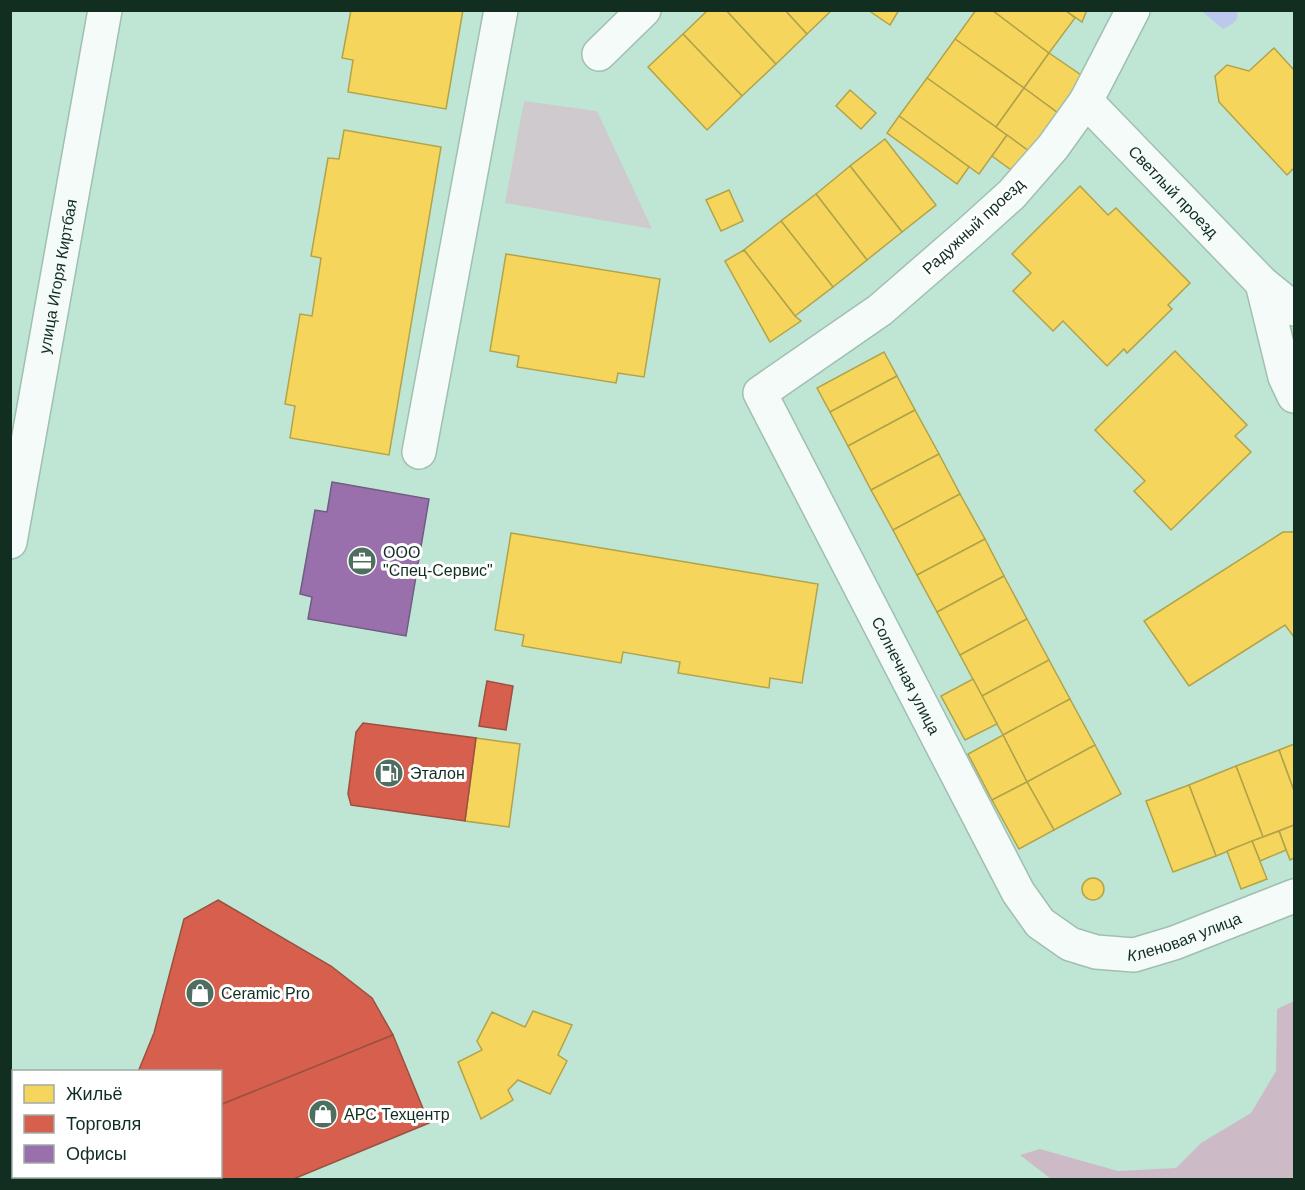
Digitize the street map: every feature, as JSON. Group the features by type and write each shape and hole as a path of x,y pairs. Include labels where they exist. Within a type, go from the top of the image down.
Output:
{"street":[{"name":"улица Игоря Киртбая","path":"10,542 105,10"},
{"path":"420,452 501,10"},
{"path":"599,54 644,10"},
{"name":"Радужный проезд","path":"760,393 880,310 1012,194 1053,147 1086,100 1133,10"},
{"name":"Светлый проезд","path":"1086,100 1262,283 1294,309"},
{"path":"1262,283 1285,377 1294,396"},
{"name":"Солнечная улица","path":"760,393 1018,892 1040,923 1070,944"},
{"name":"Кленовая улица","path":"1070,944 1096,952 1134,955 1174,943 1294,897"}],"shaded area":[{"path":"524,101 597,111 652,229 505,203"},
{"path":"1294,1001 1294,1179 1051,1179 1020,1155 1040,1149 1118,1171 1176,1168 1201,1143 1251,1113 1276,1071 1277,1009"}],"water":[{"path":"1204,10 1237,11 1238,14 1234,22 1223,29 1203,12"}],"building: Жильё":[{"path":"351,10 463,10 446,109 348,92 353,60 342,58"},
{"path":"708,10 726,10 776,64 742,96 683,34"},
{"path":"726,10 785,10 807,34 776,64"},
{"path":"785,10 832,10 807,34"},
{"path":"868,10 899,10 890,25"},
{"path":"976,10 992,10 1049,53 1024,88 955,39"},
{"path":"992,10 1065,10 1075,18 1049,53"},
{"path":"1065,10 1087,10 1082,22"},
{"path":"683,34 742,96 707,130 648,67"},
{"path":"955,39 1024,88 996,127 927,78"},
{"path":"1274,48 1294,70 1294,168 1287,175 1219,102 1215,76 1227,65 1249,71"},
{"path":"1049,53 1084,77 1058,113 1024,88"},
{"path":"927,78 1007,135 979,174 899,116"},
{"path":"1024,88 1058,113 1030,152 996,127"},
{"path":"850,90 876,113 861,129 836,106"},
{"path":"899,116 969,167 957,184 887,133"},
{"path":"344,130 441,147 389,455 290,438 295,406 285,404 300,314 312,316 321,258 311,256 328,158 339,159"},
{"path":"1007,135 1030,152 1014,172 992,156"},
{"path":"885,139 936,205 902,232 850,166"},
{"path":"850,166 902,232 867,260 816,194"},
{"path":"1080,186 1108,215 1116,208 1190,283 1168,305 1172,309 1127,353 1124,349 1107,366 1063,321 1053,331 1013,291 1031,273 1012,254"},
{"path":"729,190 743,221 721,231 706,200"},
{"path":"816,194 867,260 833,287 781,221"},
{"path":"781,221 833,287 795,316 744,250"},
{"path":"744,250 801,321 770,342 725,261"},
{"path":"506,254 660,279 644,377 618,373 616,383 517,367 519,356 490,351"},
{"path":"1175,351 1247,425 1235,436 1251,452 1171,530 1134,491 1145,481 1095,430"},
{"path":"884,352 897,376 830,412 817,388"},
{"path":"897,376 915,410 848,446 830,412"},
{"path":"915,410 939,454 871,490 848,446"},
{"path":"939,454 960,494 893,530 871,490"},
{"path":"960,494 985,539 917,575 893,530"},
{"path":"1283,532 1294,532 1294,637 1285,625 1189,686 1144,621"},
{"path":"511,533 818,584 802,683 770,678 769,688 678,673 680,662 623,652 621,663 522,646 524,635 495,630"},
{"path":"985,539 1004,576 937,612 917,575"},
{"path":"1004,576 1027,619 960,655 937,612"},
{"path":"1027,619 1049,660 982,696 960,655"},
{"path":"1049,660 1070,699 1003,735 982,696"},
{"path":"973,679 997,724 965,740 941,696"},
{"path":"1070,699 1095,745 1027,782 1003,735"},
{"path":"1003,735 1027,782 992,800 968,754"},
{"path":"476,738 520,744 509,827 465,821"},
{"path":"1294,744 1294,791 1279,750"},
{"path":"1095,745 1121,794 1054,830 1027,782"},
{"path":"1279,750 1294,791 1294,825 1263,837 1236,766"},
{"path":"1236,766 1263,837 1216,856 1189,785"},
{"path":"1027,782 1054,830 1019,849 992,800"},
{"path":"1189,785 1216,856 1173,872 1146,801"},
{"path":"1294,825 1294,858 1290,860 1279,831"},
{"path":"1279,831 1286,850 1260,861 1252,841"},
{"path":"1252,841 1267,879 1241,889 1227,851"},
{"path":"1089,878 1097,878 1104,885 1104,893 1097,900 1089,900 1082,893 1082,885"},
{"path":"533,1011 572,1025 558,1055 567,1061 550,1094 518,1080 508,1090 513,1100 481,1119 458,1062 482,1050 477,1041 492,1012 525,1027"}],"building: Торговля":[{"path":"487,681 513,686 506,730 479,726"},
{"path":"363,723 476,738 465,821 351,805 348,794 356,732"},
{"path":"218,900 331,966 372,998 393,1035 222,1104 222,1070 139,1070 154,1033 184,919"},
{"name":"АРС Техцентр","path":"393,1035 429,1123 291,1180 140,1180 140,1178 222,1178 222,1104"}],"building: Офисы":[{"name":"ООО \"Спец-Сервис\"","path":"332,482 429,499 406,636 308,619 312,597 300,594 315,510 327,512"}],"place":[{"name":"ООО \"Спец-Сервис\"","path":"362,561"},
{"name":"Эталон","path":"389,773"},
{"name":"Ceramic Pro","path":"200,993"},
{"name":"АРС Техцентр","path":"323,1114"}]}
